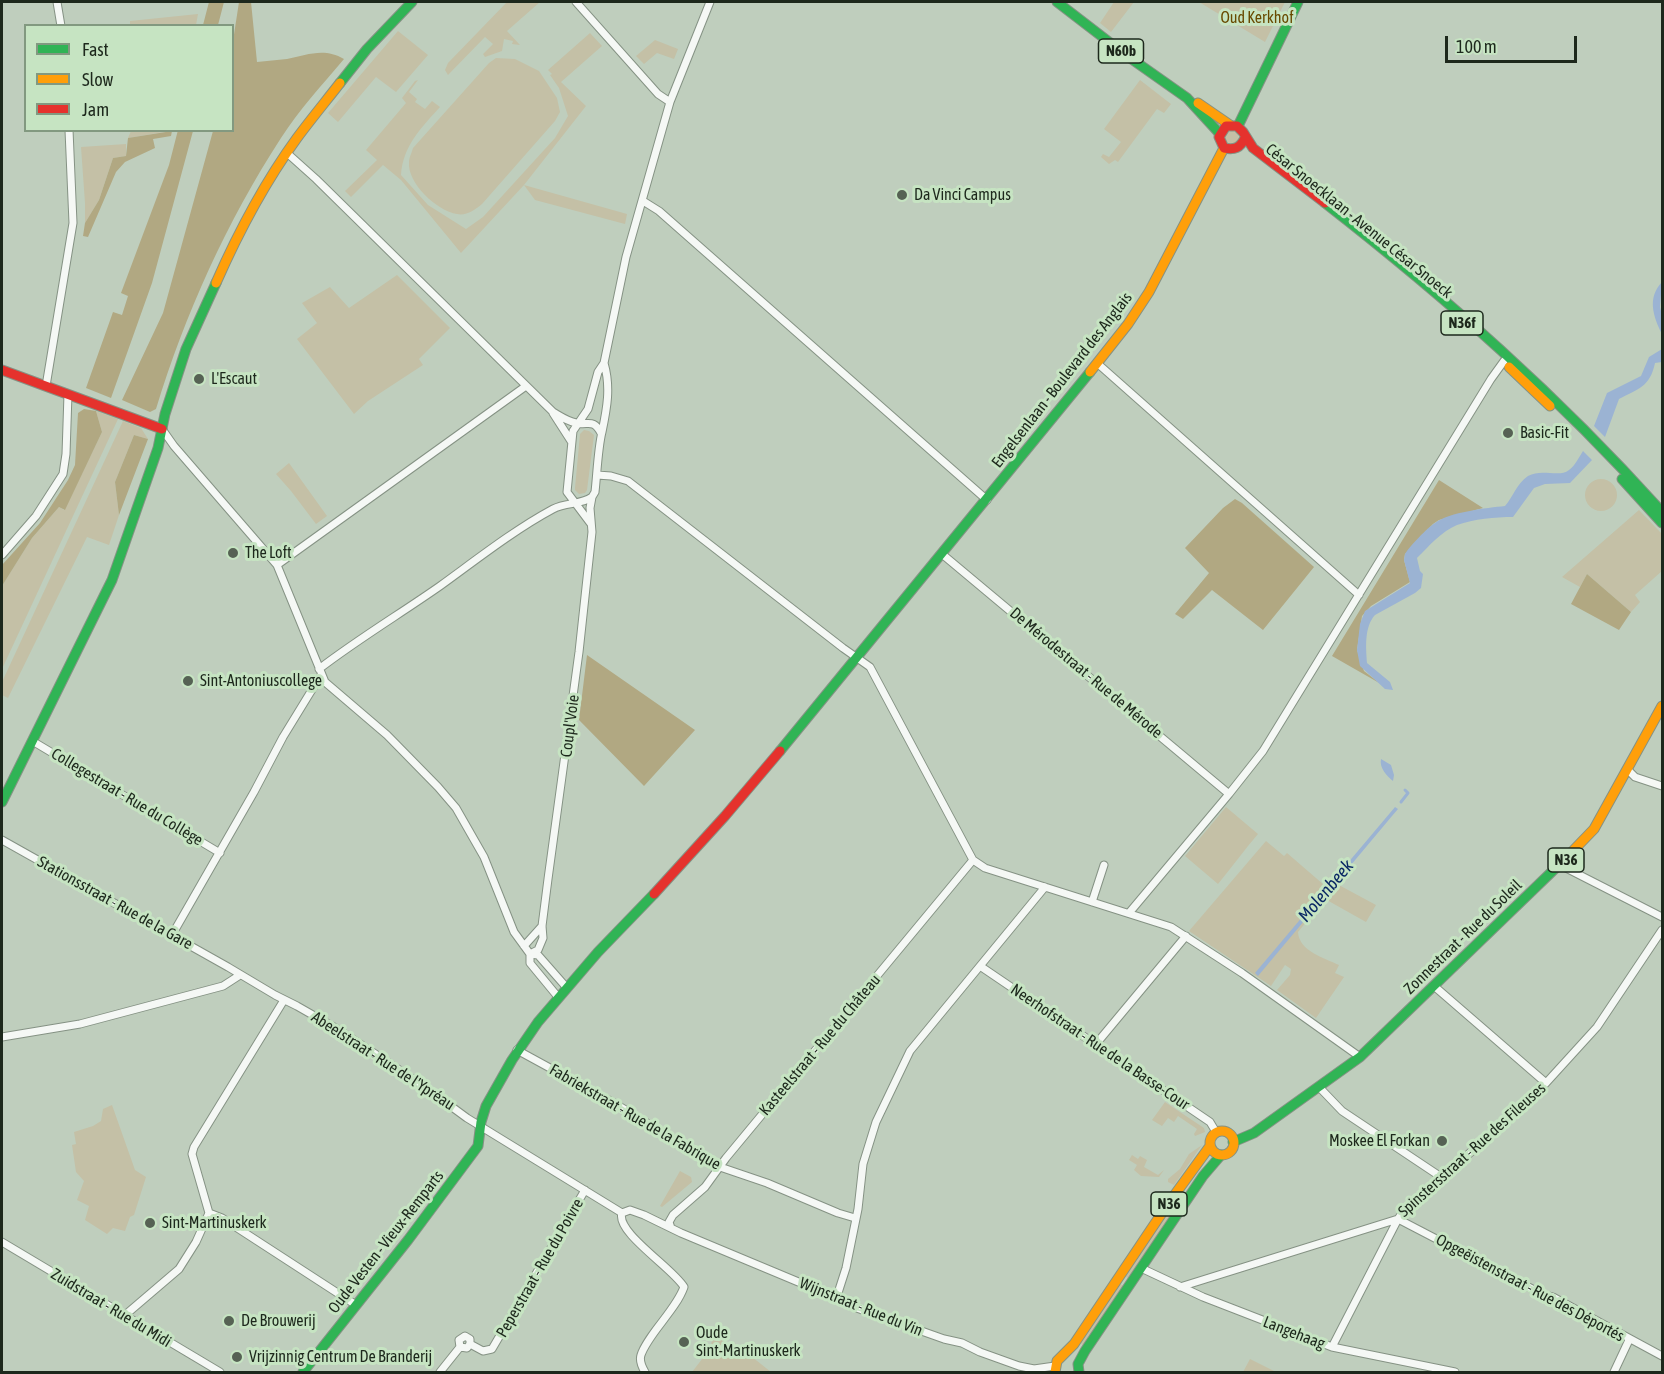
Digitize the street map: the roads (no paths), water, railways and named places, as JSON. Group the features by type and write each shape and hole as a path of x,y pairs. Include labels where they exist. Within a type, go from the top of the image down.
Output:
{"main road":[{"path":"2,802 34,742 112,580 158,448 186,350 210,293 247,220 287,153 367,50 412,2"},
{"name":"N60b","path":"1057,2 1187,98 1243,131 1245,138"},
{"path":"1220,134 1222,129 1234,125 1298,2"},
{"name":"N60b","path":"1187,98 1220,134 1220,143 1224,148"},
{"path":"1224,148 1233,150 1239,148 1245,138"},
{"name":"César Snoecklaan - Avenue César Snoeck","path":"1245,138 1253,148 1365,233 1467,319 1570,415 1662,512"},
{"name":"Engelsenlaan - Boulevard des Anglais","path":"606,943 694,852 987,500 1128,324 1149,292 1224,148"},
{"name":"César Snoecklaan - Avenue César Snoeck","path":"1239,148 1251,153 1413,281 1504,362 1609,465 1662,523"},
{"path":"2,370 162,429"},
{"name":"Zonnestraat - Rue du Soleil","path":"1233,1142 1254,1133 1360,1057 1560,865 1594,829 1662,706"},
{"name":"Oude Vesten - Vieux-Remparts","path":"303,1372 408,1240 478,1146 480,1124 489,1100 517,1050 558,997 606,943"},
{"path":"1216,1132 1227,1132 1233,1142"},
{"name":"N36","path":"1063,1357 1210,1146 1211,1137 1216,1132"},
{"name":"N36","path":"1079,1368 1085,1351 1203,1176 1221,1155 1231,1149 1233,1142"},
{"path":"1210,1146 1221,1155"},
{"path":"1055,1369 1056,1361 1063,1357 1074,1358 1079,1368"}],"street":[{"path":"57,2 61,24"},
{"path":"576,2 658,94 670,102"},
{"path":"592,524 570,498 566,488 573,431 588,409 598,372 604,363 626,257 670,102 710,2"},
{"path":"46,386 74,223 69,132"},
{"path":"287,153 553,412 571,441"},
{"path":"643,201 668,219 987,500"},
{"path":"1129,914 1263,751 1491,379 1504,362"},
{"name":"Coupl'Voie","path":"530,954 538,950 541,944 579,652 592,524 592,497 595,492 609,380 604,363"},
{"path":"1097,363 1359,595"},
{"path":"277,565 526,386"},
{"path":"2,555 36,516 63,474 68,394"},
{"path":"553,412 579,424 586,422 593,424 601,433"},
{"path":"162,429 174,446 277,565 320,672 328,686 403,750 456,808 484,857 514,932 530,954 530,963 558,997"},
{"path":"597,475 628,481 870,667 973,860 985,867 1171,927 1360,1057"},
{"path":"172,936 320,672 475,559 555,508 592,497"},
{"name":"De Mérodestraat - Rue de Mérode","path":"942,554 1229,795"},
{"name":"Collegestraat - Rue du Collège","path":"34,742 220,853"},
{"path":"1628,770 1635,777 1662,786"},
{"name":"Stationsstraat - Rue de la Gare","path":"2,840 240,975"},
{"name":"Kasteelstraat - Rue du Château","path":"671,1228 669,1222 673,1215 701,1191 973,860"},
{"path":"1092,902 1104,865"},
{"path":"1560,865 1662,917"},
{"path":"837,1296 846,1268 858,1209 863,1164 869,1143 876,1122 910,1051 1045,886"},
{"path":"524,946 542,926"},
{"name":"Spinstersstraat - Rue des Fileuses","path":"1180,1287 1398,1219 1405,1209 1494,1132 1545,1083 1597,1027 1662,930"},
{"path":"1096,1044 1186,936"},
{"path":"530,954 538,955 567,988"},
{"name":"Neerhofstraat - Rue de la Basse-Cour","path":"980,966 1210,1122 1216,1132"},
{"path":"2,1037 80,1024 223,986 240,975"},
{"name":"Abeelstraat - Rue de l'Ypréau","path":"240,975 339,1030 417,1081 467,1118 622,1213"},
{"path":"1434,986 1545,1083"},
{"path":"124,1316 179,1269 196,1242 208,1213 192,1154 194,1147 284,1000"},
{"name":"Fabriekstraat - Rue de la Fabrique","path":"517,1050 623,1108 720,1167 855,1218"},
{"path":"1319,1086 1342,1111 1441,1178"},
{"name":"Peperstraat - Rue du Poivre","path":"440,1372 460,1347 465,1348 471,1344 485,1352 495,1346 585,1190"},
{"name":"Wijnstraat - Rue du Vin","path":"622,1213 627,1210 633,1211 820,1291 837,1296 850,1306 944,1339 962,1343 1019,1366 1055,1369"},
{"path":"208,1213 222,1218 356,1305"},
{"path":"622,1213 621,1221 629,1233 684,1287 642,1352 641,1361 645,1372"},
{"path":"1332,1347 1398,1219"},
{"name":"Opgeëistenstraat - Rue des Déportés","path":"1398,1219 1542,1294 1553,1297 1621,1332 1629,1340 1662,1356"},
{"name":"Zuidstraat - Rue du Midi","path":"2,1242 220,1372"},
{"name":"Langehaag","path":"1141,1268 1180,1287 1332,1347 1455,1372"},
{"path":"1614,1372 1629,1340"}],"water":[{"path":"1662,282 1660,307 1662,334 1656,321 1653,301 1654,294"},
{"path":"1662,349 1662,362 1655,363 1646,382 1637,390 1619,399 1605,437 1594,426 1607,393 1641,376 1649,357"},
{"path":"1583,451 1592,460 1570,483 1545,484 1534,488 1513,517 1477,520 1457,525 1436,539 1417,558 1423,574 1421,588 1375,615 1367,632 1367,663 1390,682 1393,690 1385,689 1360,666 1357,650 1360,624 1365,611 1410,583 1404,560 1405,554 1423,533 1441,519 1449,516 1505,506 1521,482 1528,476 1539,473 1565,472 1573,466"},
{"path":"1381,759 1391,765 1393,781 1382,769"},
{"path":"1395,807 1398,809 1258,976 1255,973"}],"waterway":[{"name":"Molenbeek","path":"1401,802 1408,793 1405,790"}],"place":[{"name":"Da Vinci Campus","path":"902,195"},
{"name":"L'Escaut","path":"199,379"},
{"name":"Basic-Fit","path":"1508,433"},
{"name":"The Loft","path":"233,553"},
{"name":"Sint-Antoniuscollege","path":"188,681"},
{"name":"Moskee El Forkan","path":"1442,1141"},
{"name":"Sint-Martinuskerk","path":"150,1223"},
{"name":"De Brouwerij","path":"229,1321"},
{"name":"Oude Sint-Martinuskerk","path":"684,1342"},
{"name":"Vrijzinnig Centrum De Branderij","path":"237,1357"}],"park label":[{"name":"Oud Kerkhof","path":"1257,18"}]}
